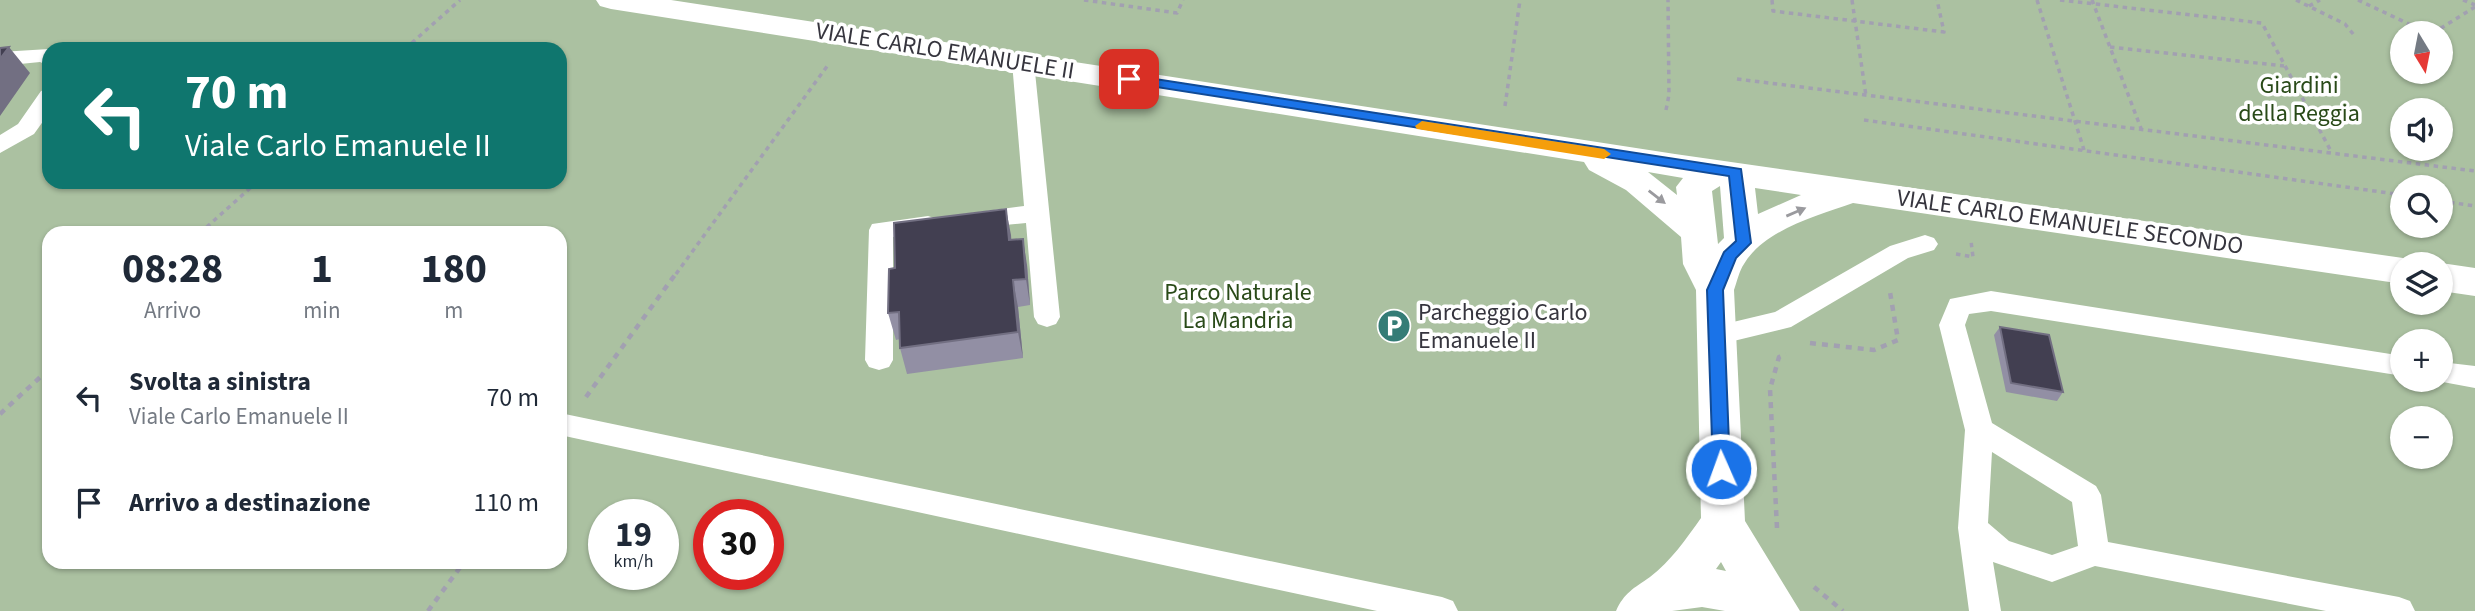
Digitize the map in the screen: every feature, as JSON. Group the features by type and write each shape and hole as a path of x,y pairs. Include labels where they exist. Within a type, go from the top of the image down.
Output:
{"street":[{"name":"VIALE CARLO EMANUELE II","path":"611,0 1728,171"},
{"path":"1577,150 1638,182 1701,234"},
{"path":"1743,243 1728,171 1695,187 1702,264 1715,290 1723,522 1742,560 1776,611"},
{"name":"VIALE CARLO EMANUELE SECONDO","path":"1728,171 2390,269"},
{"path":"1715,290 1730,256 1743,243 1771,223 1855,190"},
{"path":"2453,278 2475,282"},
{"path":"1652,601 1695,563 1723,522"},
{"path":"1652,601 1694,586 1724,589 1755,601 1769,611"}],"lane":[{"path":"0,59 42,55"},
{"path":"1023,62 1047,317"},
{"path":"0,145 26,129 42,106"},
{"path":"879,360 881,230 1037,213"},
{"path":"1717,335 1782,320 1899,253 1937,249"},
{"path":"1985,611 1973,528 1979,430 1952,325 1959,306 1991,301 2390,364"},
{"path":"2453,374 2475,377"},
{"path":"567,426 1442,611"},
{"path":"1979,430 2085,495 2094,553"},
{"path":"1973,528 1998,551 2052,569 2094,553 2399,611"}],"path":[{"path":"413,42 460,0"},
{"path":"1084,0 1177,13 1183,0"},
{"path":"1499,138 1520,0"},
{"path":"1666,110 1669,96 1668,0"},
{"path":"1772,0 1773,11 1944,32 1937,0"},
{"path":"1852,0 1866,96"},
{"path":"2037,0 2084,150"},
{"path":"2060,0 2262,23 2332,153"},
{"path":"2296,0 2346,24 2354,34"},
{"path":"2309,6 2320,0"},
{"path":"2358,0 2404,21"},
{"path":"2463,0 2475,6"},
{"path":"2093,2 2142,131"},
{"path":"2450,21 2475,6"},
{"path":"567,420 849,36"},
{"path":"2110,47 2285,66"},
{"path":"1737,79 2078,124 2475,171"},
{"path":"1864,120 2390,193"},
{"path":"208,226 249,189"},
{"path":"2453,203 2475,206"},
{"path":"1937,249 1973,257 1965,206"},
{"path":"1801,347 1812,343 1874,350 1898,340 1889,286"},
{"path":"1777,531 1770,389 1779,357 1790,352"},
{"path":"0,414 42,375"},
{"path":"428,611 459,569"},
{"path":"1813,586 1843,611"}],"green space":[{"name":"Parco Naturale La Mandria","path":"0,0 2475,0 2475,611 0,611"}],"building":[{"path":"9,47 0,59 0,48"},
{"path":"1006,209 1009,240 1023,239 1026,279 1013,280 1018,332 900,348 899,312 888,313 889,269 895,268 894,223"},
{"path":"2000,327 2049,335 2063,392 2011,383"}],"slow traffic":[{"path":"1422,126 1604,154"}],"place":[{"name":"Parcheggio Carlo Emanuele II","path":"1394,326"}],"route":[{"path":"1129,79 1736,173 1743,243 1730,256 1715,290 1721,469"}],"park label":[{"name":"Giardini della Reggia","path":"2299,99"}]}
